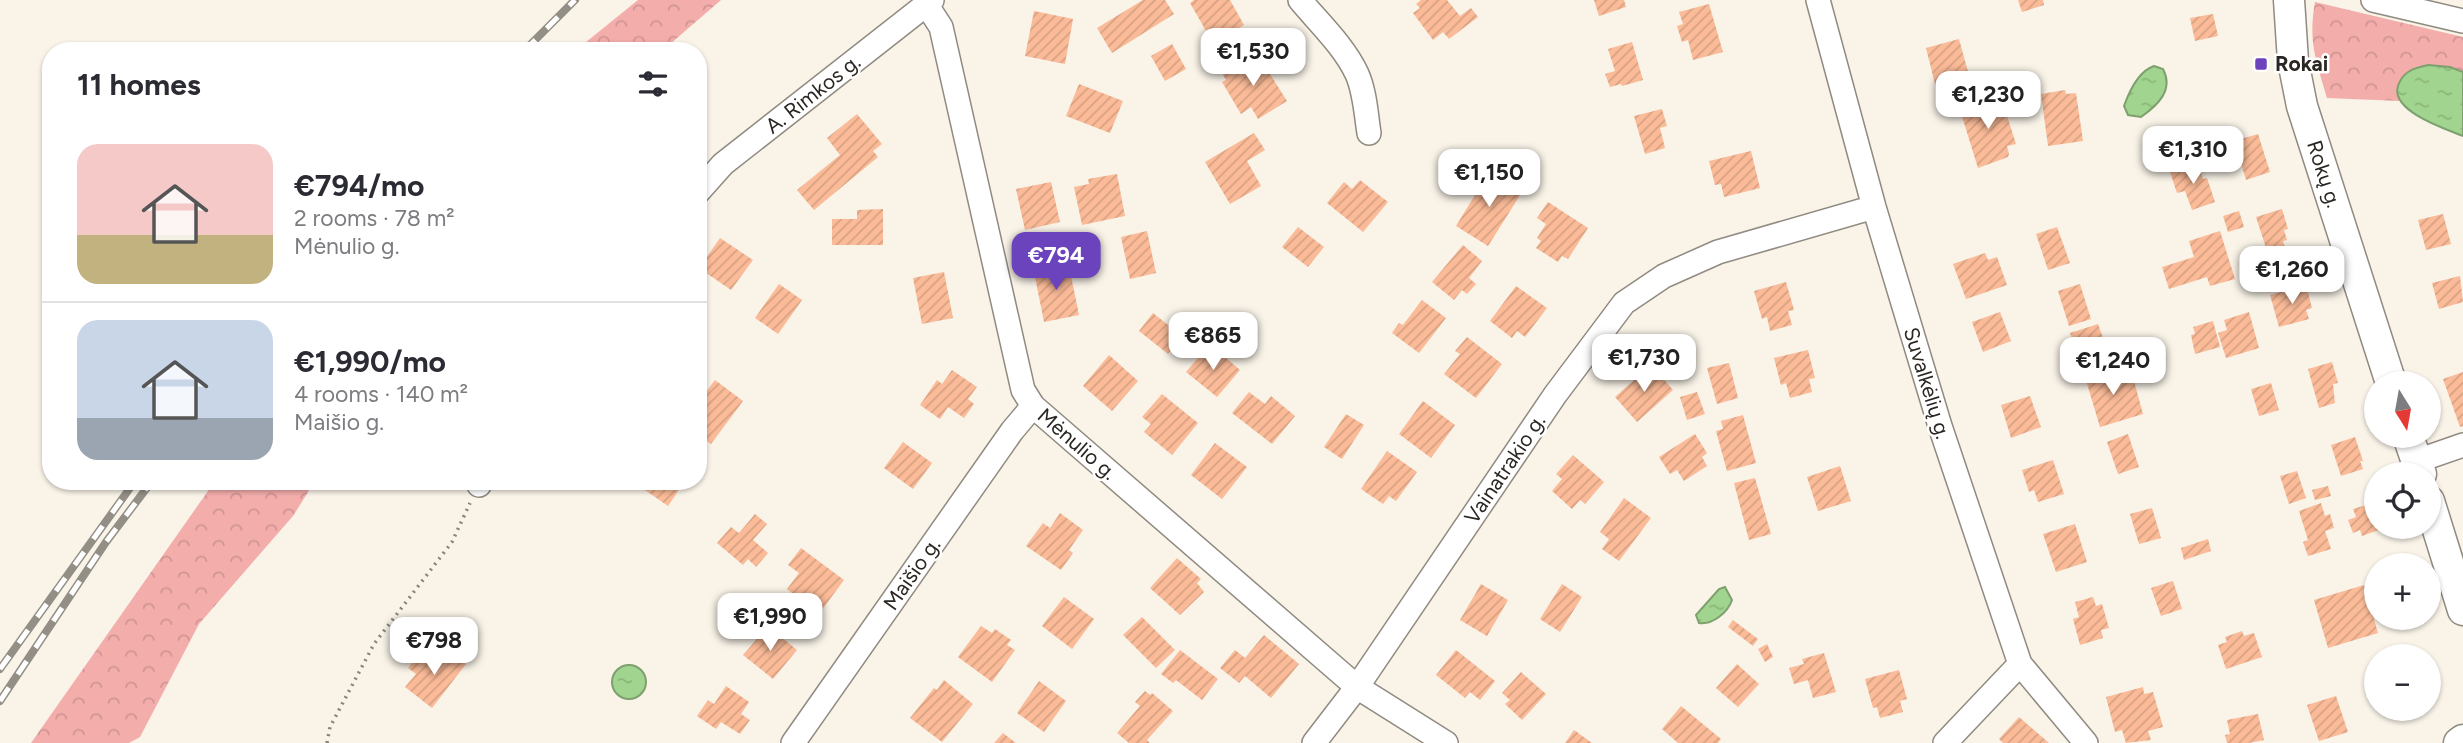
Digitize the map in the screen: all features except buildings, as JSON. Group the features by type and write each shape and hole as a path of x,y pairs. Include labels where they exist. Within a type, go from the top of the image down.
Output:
{"main road":[{"name":"Rokų g.","path":"2289,0 2293,61 2302,106 2388,371"},
{"path":"2441,539 2463,610"}],"street":[{"path":"1300,0 1343,51 1358,75 1369,133"},
{"name":"Suvalkėlių g.","path":"1818,0 1874,207 1940,426 2020,664 2086,743"},
{"path":"2373,0 2463,21"},
{"name":"A. Rimkos g.","path":"707,182 723,164 929,2"},
{"name":"Mėnulio g.","path":"929,2 941,27 1023,390 1033,405 1357,687 1446,743"},
{"name":"Vainatrakio g.","path":"1314,743 1357,687 1555,395 1624,303 1664,276 1718,251 1874,207"},
{"name":"Maišio g.","path":"793,743 1033,405"},
{"path":"2415,457 2463,445"},
{"path":"1945,743 2020,664"}],"path":[{"path":"327,743 330,727 374,644 452,542 477,490"}],"green space":[{"path":"638,0 721,0 672,42 586,42"},
{"path":"2315,2 2463,37 2463,72 2450,67 2397,89 2400,101 2327,98 2313,40"},
{"path":"209,490 309,490 293,516 199,624 140,737 129,743 31,743"}],"water":[{"path":"2428,65 2450,67 2463,72 2463,136 2421,118 2402,103 2398,95 2398,86 2406,74"},
{"path":"2154,66 2163,69 2166,77 2167,84 2162,96 2141,117 2128,115 2124,106 2132,89 2139,77"},
{"path":"1725,587 1732,600 1727,609 1715,620 1699,623 1696,615 1719,589"},
{"path":"629,665 641,670 646,682 641,694 629,699 617,694 612,682 617,670"}],"railway":[{"path":"533,42 575,0"},
{"path":"0,669 129,490"},
{"path":"0,701 106,542 145,490"}],"place":[{"name":"Rokai","path":"2261,64"}]}
